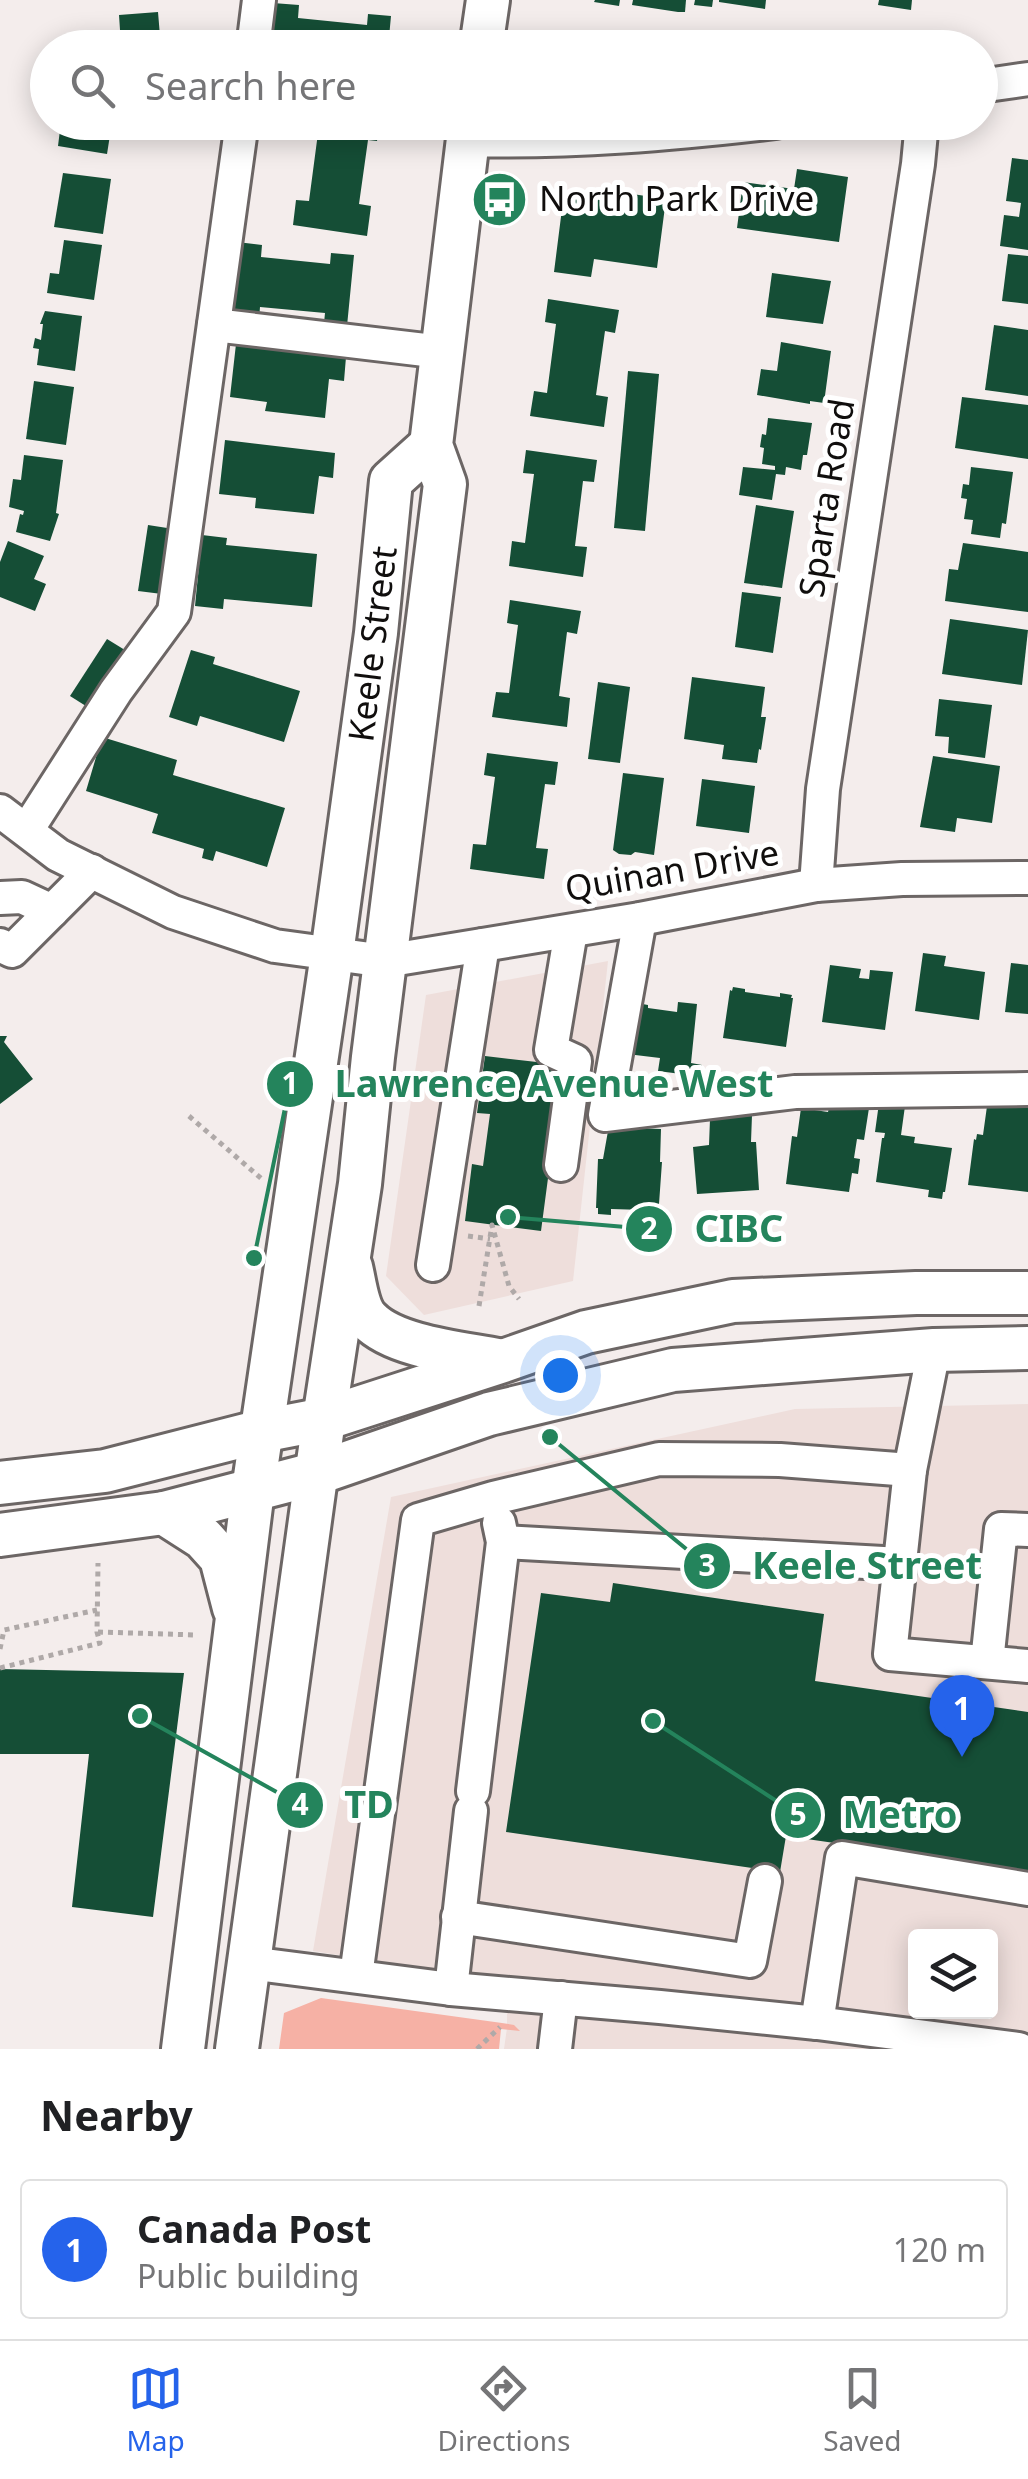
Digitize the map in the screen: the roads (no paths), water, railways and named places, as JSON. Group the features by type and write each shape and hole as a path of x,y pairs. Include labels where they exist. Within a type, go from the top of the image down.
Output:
{"main road":[{"path":"484,30 488,0"},
{"name":"Keele Street","path":"237,2049 360,1184 445,484 431,445 468,140"},
{"name":"Keele Street","path":"183,2049 221,1629 253,1490 262,1431 376,633 392,481 431,445"},
{"path":"348,1257 367,1319 404,1342 503,1361"},
{"path":"0,1483 105,1471 324,1419 586,1332 733,1301 916,1293 1028,1293"},
{"path":"916,1293 934,1350"},
{"path":"0,1535 164,1513 318,1473 489,1414 673,1370 934,1350 1028,1348"},
{"path":"164,1513 204,1538 221,1558 221,1629"},
{"path":"194,1959 250,1963"}],"street":[{"path":"256,30 260,0"},
{"path":"998,83 1028,79"},
{"path":"27,830 116,692 174,612 240,140"},
{"path":"517,140 562,140"},
{"name":"Sparta Road","path":"816,885 823,789 920,140"},
{"path":"214,325 442,352"},
{"name":"Quinan Drive","path":"0,811 58,855 172,912 275,946 386,961 640,920 816,885 902,879 1028,878"},
{"path":"0,946 12,952 92,871"},
{"path":"0,898 22,898 52,912"},
{"path":"640,920 605,1115 794,1092 1028,1089"},
{"path":"561,1166 575,1061 551,1050 572,930"},
{"path":"432,1265 483,945"},
{"path":"934,1350 910,1470 890,1654 1028,1666"},
{"path":"356,1976 418,1520 659,1459 780,1460 910,1470"},
{"path":"450,1989 503,1542 493,1498"},
{"path":"987,1662 1000,1529 1028,1530"},
{"path":"503,1542 901,1564"},
{"path":"817,2023 842,1858 1028,1889"},
{"path":"458,1917 750,1961 765,1881"},
{"path":"250,1963 450,1989 817,2023 1019,2049"},
{"path":"555,2049 561,1998"}],"place":[{"name":"North Park Drive","path":"500,199"},
{"name":"CIBC","path":"508,1217"},
{"name":"Lawrence Avenue West","path":"254,1258"},
{"name":"Keele Street","path":"550,1437"},
{"name":"TD","path":"140,1716"},
{"name":"Metro","path":"653,1721"},
{"name":"Canada Post","path":"962,1757"}]}
